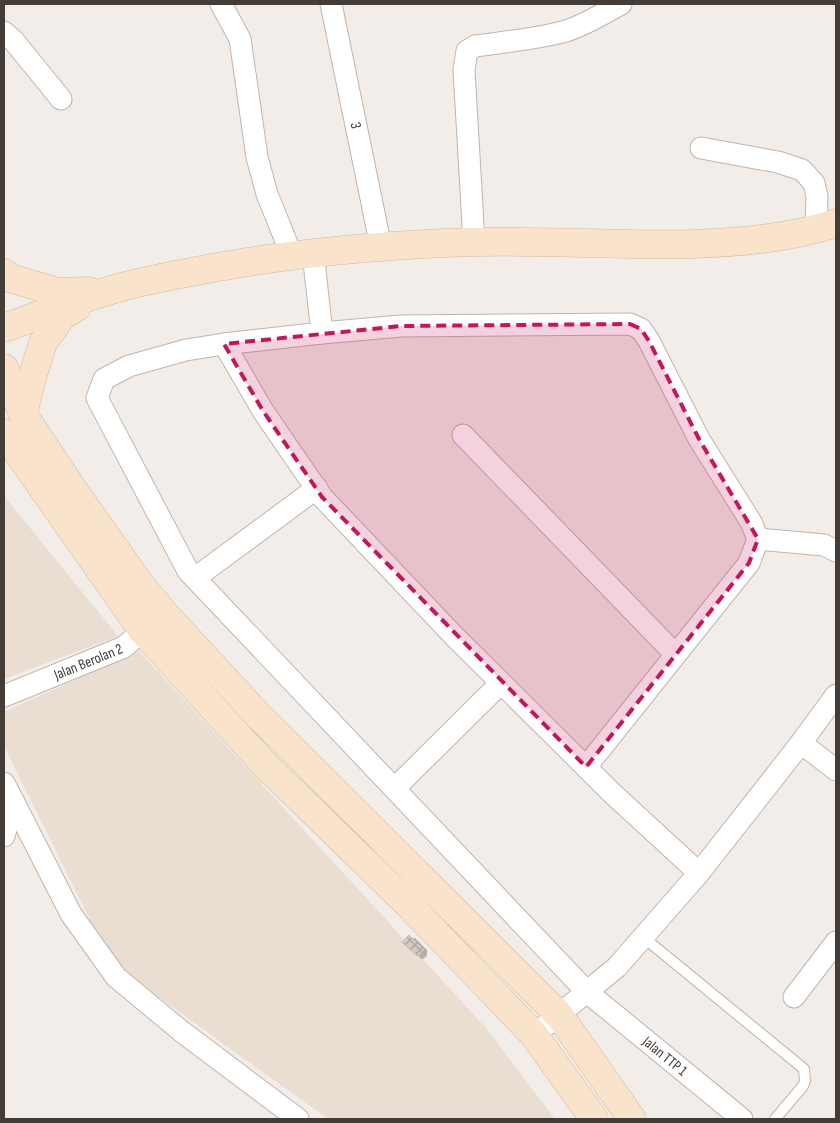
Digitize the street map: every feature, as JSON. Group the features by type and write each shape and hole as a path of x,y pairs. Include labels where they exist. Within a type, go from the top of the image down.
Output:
{"main road":[{"path":"4,328 107,291 236,263 381,247 474,242 658,245 726,243 776,238 826,226"},
{"path":"4,273 10,278 57,292 107,291"},
{"path":"23,414 43,343 62,316 107,291"},
{"path":"4,368 23,414 75,493 140,584 164,613 257,714 559,1015 632,1119"},
{"path":"4,433 142,630 264,764 407,903 534,1035 594,1119"}],"street":[{"path":"221,4 240,39 257,157 267,194 302,255 322,332"},
{"name":"3","path":"331,4 381,247"},
{"path":"474,242 464,70 467,51 475,46 544,36 567,30 621,4"},
{"path":"4,32 13,40 60,99"},
{"path":"701,148 778,162 802,170 814,183 826,226"},
{"name":"Jalan TTP 1","path":"742,1119 587,992 194,578 188,571 97,398 104,379 129,366 186,350 224,344 322,332 421,326 630,324 641,329 699,439 751,522 758,539"},
{"path":"224,344 263,411 322,497 501,683 613,794 699,873"},
{"path":"463,435 675,654"},
{"path":"194,578 317,488"},
{"path":"586,767 749,563 758,539 824,545 836,551"},
{"name":"Jalan Berolan 2","path":"4,696 124,647 164,613"},
{"path":"395,788 501,683"},
{"path":"534,1035 617,968 699,873 801,743 836,695"},
{"path":"801,743 836,770"},
{"path":"4,783 71,914 116,977 181,1031 298,1119"},
{"path":"4,836 14,802"},
{"path":"794,997 836,942"}],"lane":[{"path":"643,938 804,1069 806,1081 775,1119"}],"highlighted area":[{"path":"630,324 641,329 699,439 758,539 749,563 586,767 322,497 263,411 224,344 401,326"}],"shaded area":[{"path":"4,496 118,636 4,679"},
{"path":"139,651 486,1028 555,1119 328,1119 128,975 98,936 4,746 4,712"}],"building":[{"path":"409,935 424,950 417,956 402,942"}]}
